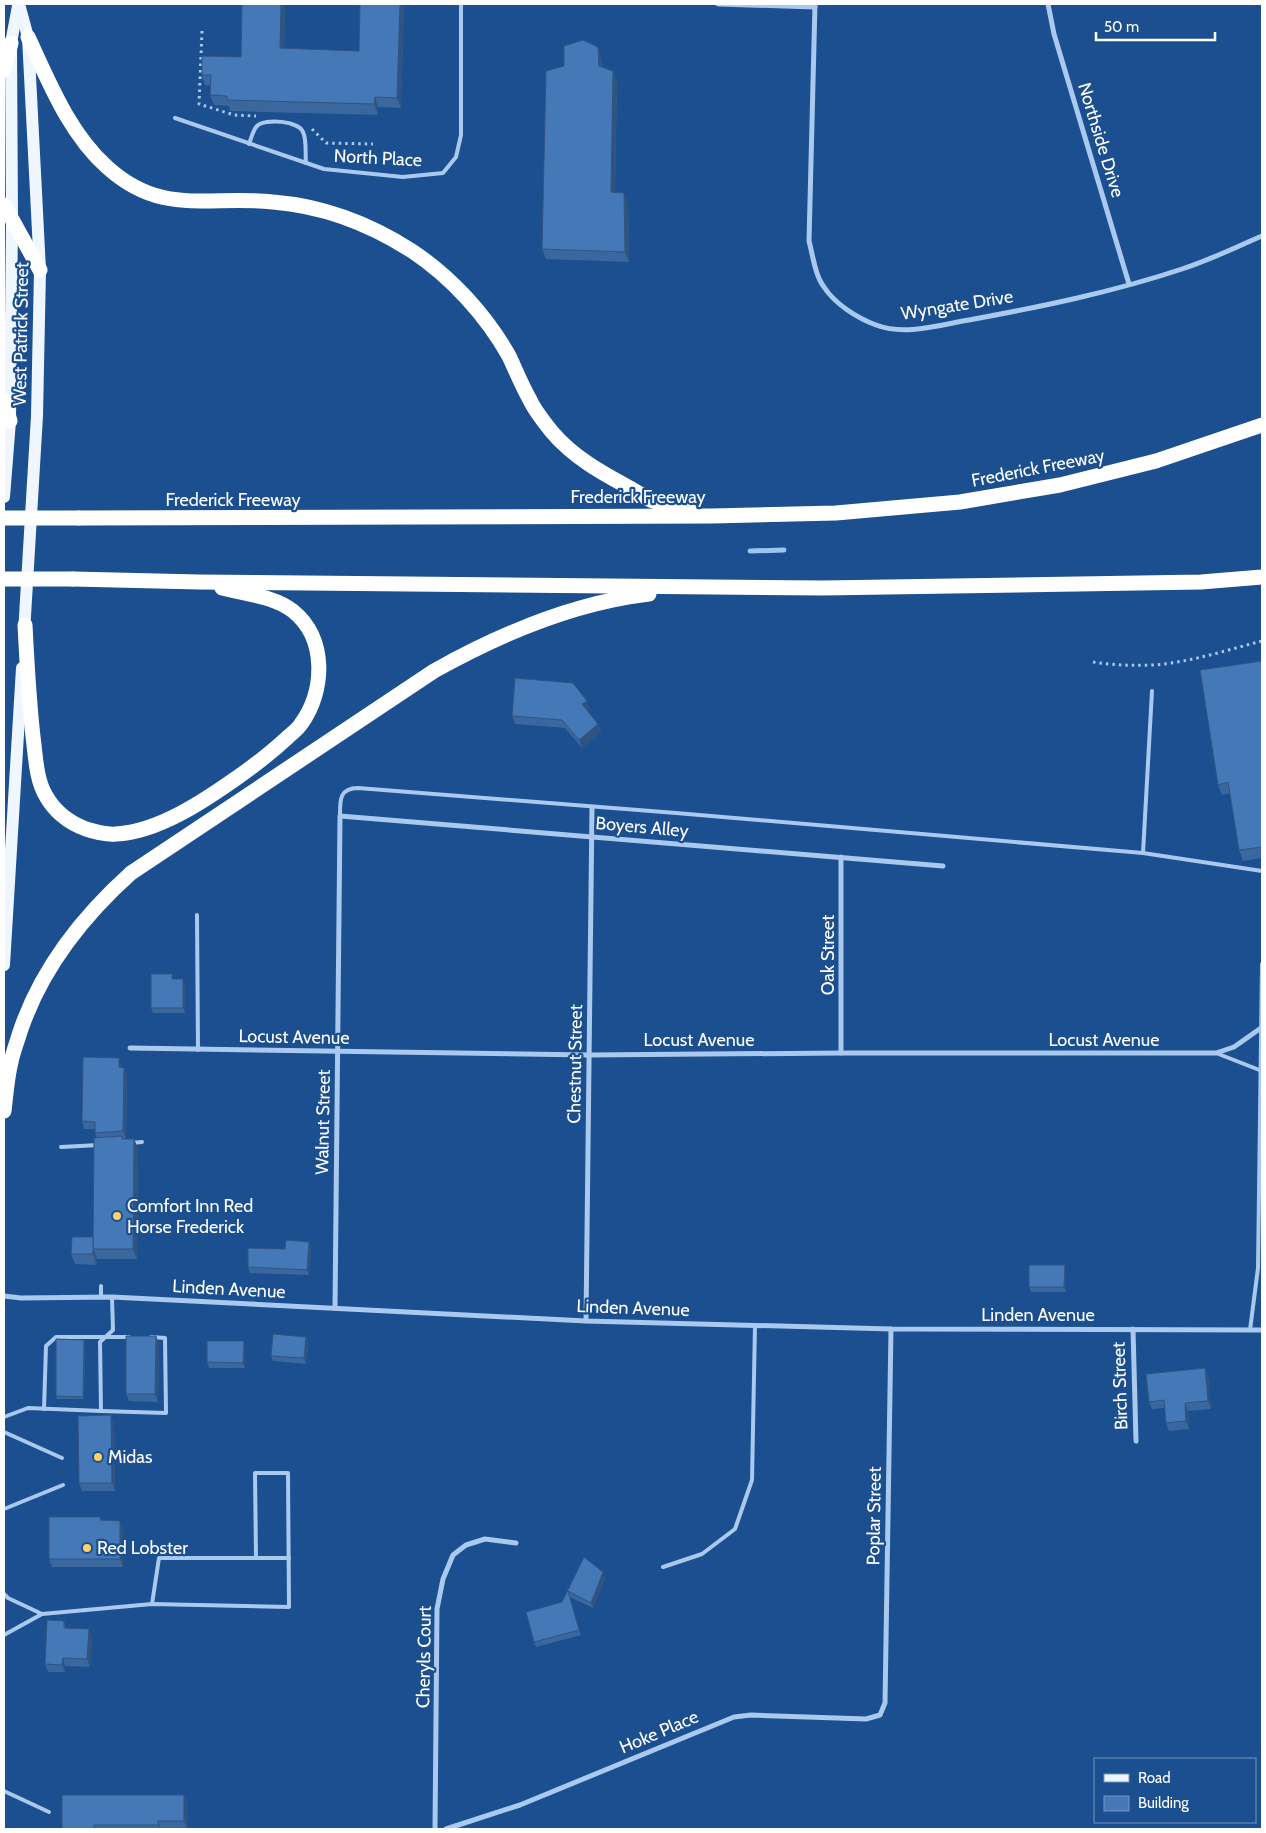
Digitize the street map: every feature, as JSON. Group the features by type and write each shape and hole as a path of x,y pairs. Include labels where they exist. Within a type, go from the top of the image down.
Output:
{"highway":[{"path":"28,37 55,94 72,124 95,155 118,176 144,192 180,201 247,200 304,206 360,222 388,237 434,268 474,307 508,355 530,401 553,433 572,451 599,472 652,501 712,516"},
{"path":"4,70 11,43"},
{"path":"4,205 40,270"},
{"path":"4,401 10,421"},
{"name":"Frederick Freeway","path":"4,518 712,516 836,513 960,502 1060,485 1156,461 1262,425"},
{"path":"4,1111 11,1060 27,1013 51,966 70,938 111,891 131,873 434,671 473,649 509,633 559,615 628,597 667,592 1201,582 1262,577"},
{"path":"4,579 823,588"},
{"path":"25,625 31,717 38,775 46,796 60,814 77,826 97,832 130,833 150,827 211,796 266,758 301,725 313,703 319,681 316,643 307,626 294,612 279,602 199,582"}],"main road":[{"name":"West Patrick Street","path":"4,965 37,416 40,270 28,37 19,4"},
{"name":"West Patrick Street","path":"4,497 10,421 11,43 19,4"}],"street":[{"path":"718,4 815,5"},
{"name":"Northside Drive","path":"1048,4 1054,34 1129,284"},
{"name":"Wyngate Drive","path":"815,5 809,241 814,264 824,287 838,302 876,325 898,329 921,328 1005,314 1183,269 1262,236"},
{"name":"Chestnut Street","path":"586,1321 592,806"},
{"name":"Boyers Alley","path":"340,816 943,866"},
{"name":"Walnut Street","path":"335,1308 340,816"},
{"name":"Oak Street","path":"841,857 841,1053"},
{"name":"Locust Avenue","path":"130,1048 589,1055 1216,1053 1234,1047 1260,1028"},
{"name":"Linden Avenue","path":"4,1296 21,1298 112,1297 586,1321 891,1329 1262,1330"},
{"name":"Poplar Street","path":"885,1703 891,1329"},
{"name":"Birch Street","path":"1133,1329 1136,1441"},
{"name":"Cheryls Court","path":"436,1829 437,1609 443,1579 453,1555 466,1545 484,1539 516,1542"},
{"name":"Hoke Place","path":"446,1829 520,1805 734,1717 751,1715 866,1718 880,1715 885,1703"}],"lane":[{"name":"North Place","path":"175,118 324,169 404,177 443,173 456,157 461,135 461,4"},
{"path":"249,144 257,126 263,122 293,123 298,125 304,132 306,163"},
{"path":"1143,853 1152,691"},
{"path":"340,816 340,802 344,792 350,788 592,806 1143,853 1262,872"},
{"path":"197,915 198,1050"},
{"path":"1250,1330 1260,1268 1262,1071 1260,1028 1262,964"},
{"path":"1216,1053 1262,1071"},
{"path":"123,1144 142,1142"},
{"path":"61,1148 104,1145"},
{"path":"101,1286 101,1297"},
{"path":"101,1411 100,1342 113,1330 112,1297"},
{"path":"663,1567 702,1554 735,1529 752,1480 755,1325"},
{"path":"44,1409 46,1346 56,1337 136,1337"},
{"path":"4,1417 28,1408 166,1413 165,1338 146,1337"},
{"path":"4,1432 62,1458"},
{"path":"4,1635 42,1614 152,1604 289,1607 288,1473 255,1473 256,1558"},
{"path":"4,1509 63,1485"},
{"path":"152,1604 159,1558 289,1558"},
{"path":"4,1594 8,1598 42,1614"},
{"path":"4,1791 49,1812"}],"path":[{"path":"202,32 199,104 234,115 261,116"},
{"path":"308,125 326,144 373,144"},
{"path":"1093,662 1121,665 1156,665 1202,657 1262,641"}],"building":[{"path":"242,4 281,4 280,48 359,51 360,4 400,4 397,98 375,97 374,104 227,100 227,96 210,95 211,75 202,75 202,56 241,57"},
{"path":"583,40 598,47 599,66 613,71 611,192 624,193 625,252 542,249 546,71 564,66 564,46"},
{"path":"1262,661 1262,847 1239,850 1228,782 1218,785 1200,670"},
{"path":"515,678 573,683 587,701 582,704 598,724 579,740 562,720 512,716"},
{"path":"151,974 172,974 172,979 183,979 183,1008 151,1008"},
{"path":"83,1057 119,1058 119,1067 124,1068 123,1131 95,1133 95,1122 82,1121"},
{"path":"122,1136 122,1139 134,1139 133,1249 93,1249 94,1138"},
{"path":"72,1237 93,1237 93,1254 71,1254"},
{"path":"286,1240 309,1242 307,1270 248,1267 248,1248 285,1249"},
{"path":"1029,1265 1065,1265 1064,1287 1029,1287"},
{"path":"273,1334 306,1337 304,1358 271,1356"},
{"path":"126,1336 156,1336 155,1394 126,1394"},
{"path":"56,1339 84,1340 83,1397 56,1396"},
{"path":"207,1341 244,1341 243,1363 207,1362"},
{"path":"1205,1368 1208,1401 1185,1403 1186,1421 1166,1423 1164,1400 1149,1402 1146,1374"},
{"name":"Midas","path":"111,1415 112,1483 79,1483 78,1416"},
{"name":"Red Lobster","path":"49,1517 100,1517 100,1520 120,1521 120,1559 49,1559"},
{"path":"584,1557 603,1572 591,1603 568,1591 579,1630 534,1642 526,1612 562,1602"},
{"path":"47,1620 64,1621 64,1628 89,1629 87,1659 63,1658 62,1665 45,1664"},
{"path":"62,1795 184,1795 184,1821 158,1821 158,1825 94,1825 94,1829 62,1829"}],"waterway":[{"path":"750,551 784,550"}],"place":[{"name":"Comfort Inn Red Horse Frederick","path":"117,1216"},
{"name":"Midas","path":"98,1457"},
{"name":"Red Lobster","path":"87,1548"}]}
